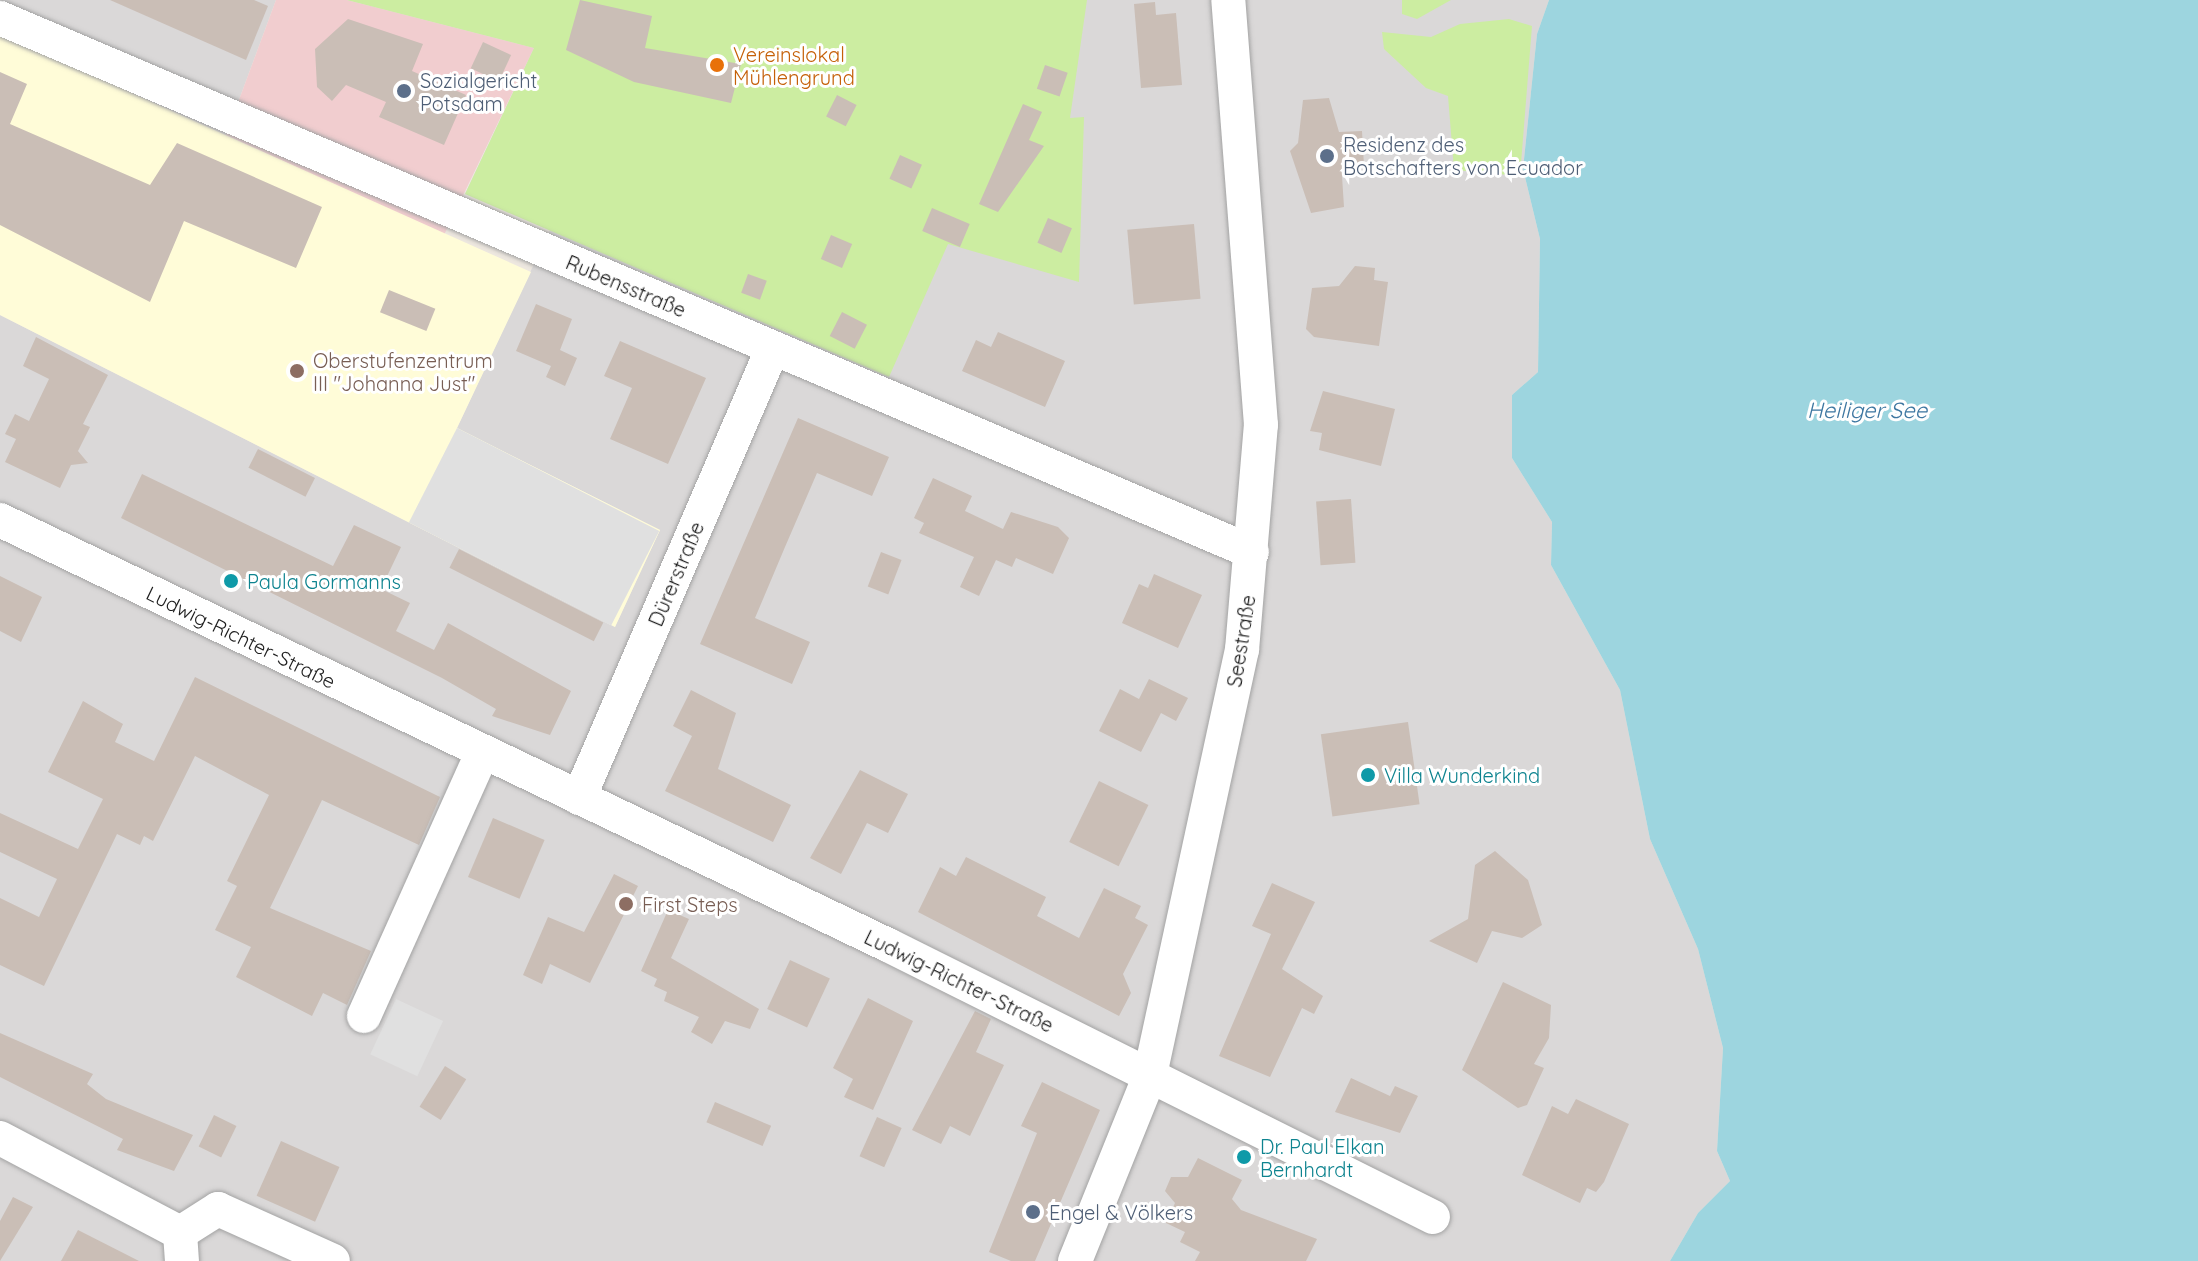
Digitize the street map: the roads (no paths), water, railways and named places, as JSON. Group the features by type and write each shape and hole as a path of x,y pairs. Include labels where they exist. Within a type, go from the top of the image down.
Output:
{"street":[{"name":"Seestraße","path":"1075,1261 1150,1075 1242,650 1261,425 1228,0"},
{"name":"Rubensstraße","path":"0,18 1252,552"},
{"name":"Dürerstraße","path":"579,798 772,349"},
{"name":"Ludwig-Richter-Straße","path":"0,520 1150,1075 1433,1217"},
{"path":"364,1016 482,753"},
{"path":"0,1138 181,1247 218,1209 333,1261"}],"water":[{"name":"Heiliger See","path":"1549,0 2198,0 2198,1261 1670,1261 1698,1213 1730,1181 1717,1151 1723,1048 1698,949 1650,839 1620,690 1551,565 1552,522 1512,458 1512,395 1538,372 1540,239 1523,169 1537,34"}],"place":[{"name":"Vereinslokal Mühlengrund","path":"717,65"},
{"name":"Sozialgericht Potsdam","path":"404,91"},
{"name":"Residenz des Botschafters von Ecuador","path":"1327,156"},
{"name":"Oberstufenzentrum III \"Johanna Just\"","path":"297,371"},
{"name":"Paula Gormanns","path":"231,581"},
{"name":"Villa Wunderkind","path":"1368,775"},
{"name":"First Steps","path":"626,904"},
{"name":"Dr. Paul Elkan Bernhardt","path":"1244,1157"},
{"name":"Engel & Völkers","path":"1033,1212"}]}
